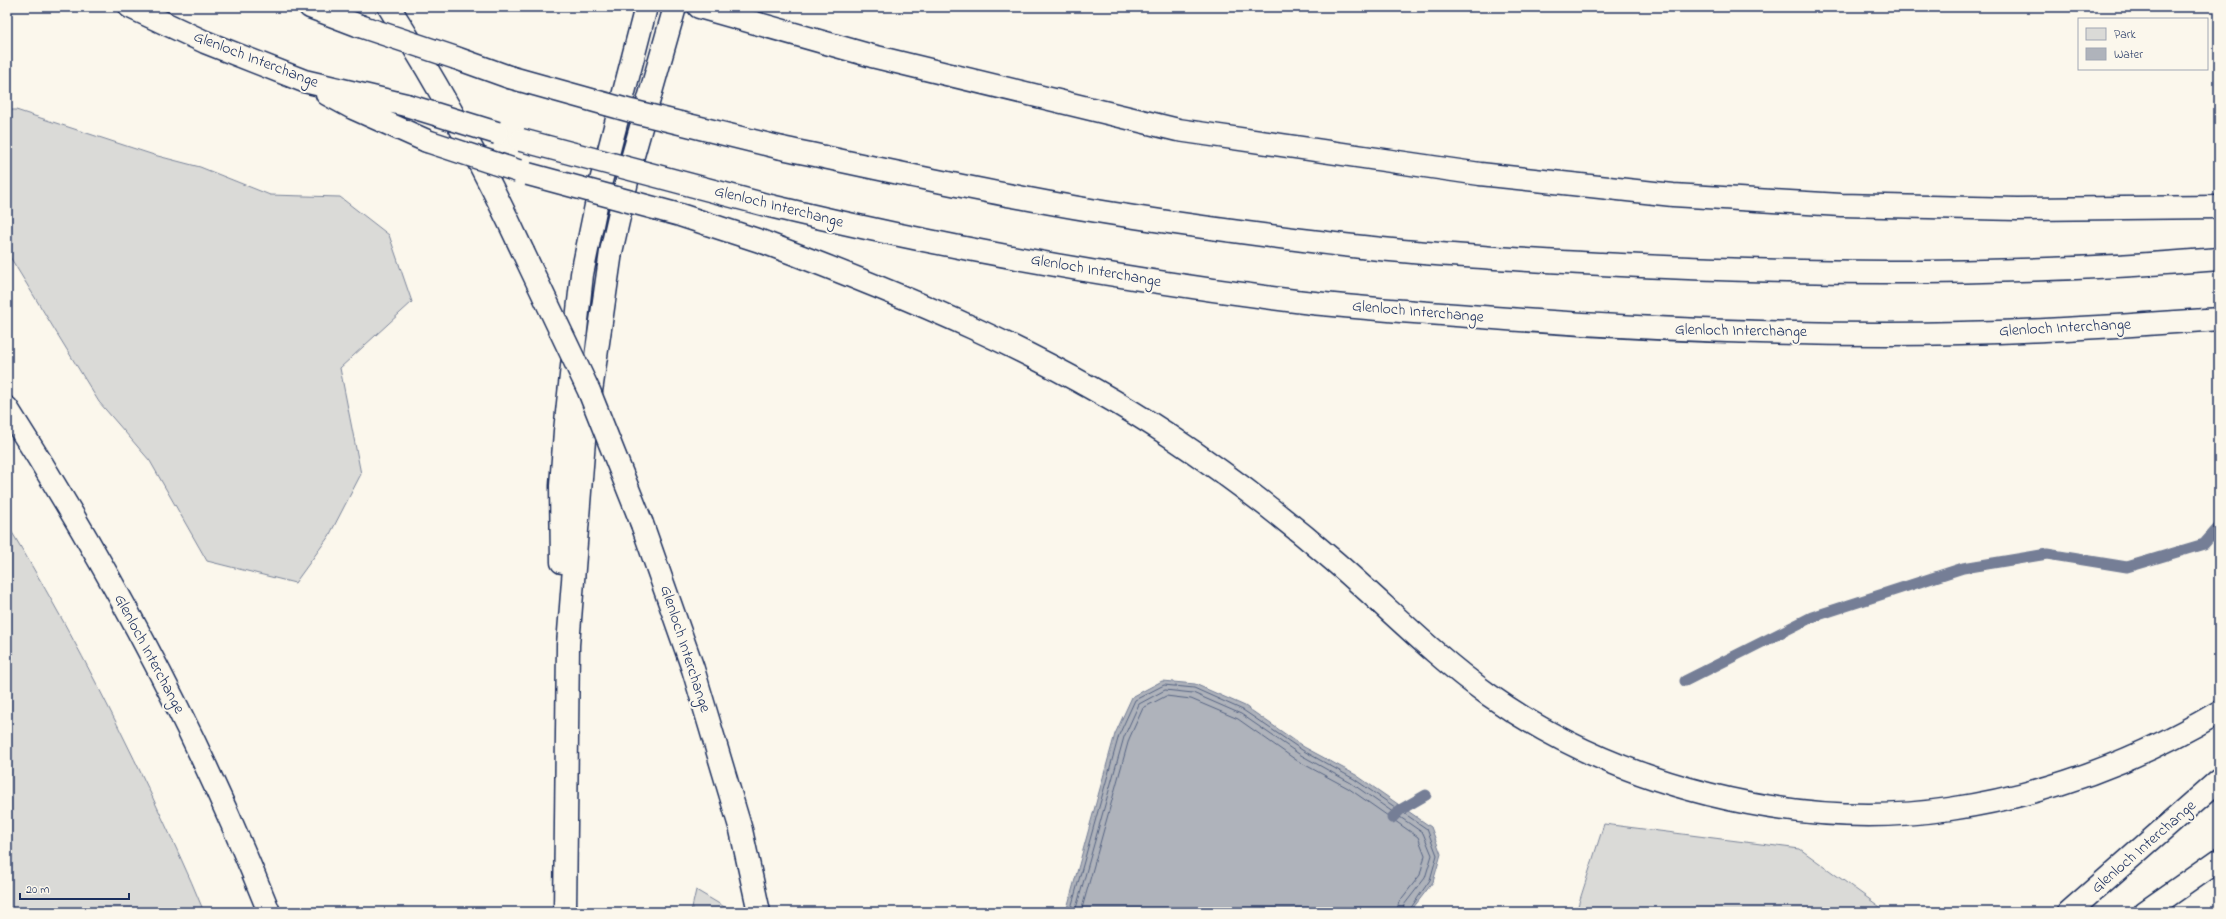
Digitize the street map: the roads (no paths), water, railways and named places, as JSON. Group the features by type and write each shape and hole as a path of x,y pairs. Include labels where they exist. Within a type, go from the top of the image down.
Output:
{"highway":[{"name":"Glenloch Interchange","path":"130,7 205,42 304,81 406,105 521,140 770,206 867,229 1114,274 1303,302 1372,309 1690,330 1891,334 2073,329 2219,319"},
{"path":"310,7 360,26 509,77 630,111 782,148 1024,198 1179,223 1342,245 1498,259 1691,269 1865,272 2010,270 2219,259"},
{"name":"Glenloch Interchange","path":"389,7 421,59 495,191 589,391 642,524 700,692 741,830 758,912"},
{"path":"568,645 561,544 561,486 565,431 582,274 601,182 646,7"},
{"path":"565,912 568,645 584,440 611,252 632,159 675,7"},
{"path":"708,10 872,56 1178,130 1480,174 1673,195 1841,205 2016,209 2219,207"},
{"path":"304,81 353,108 427,142 523,172 680,215 763,242 895,293 1049,365 1170,436 1262,502 1332,559 1426,645 1490,696 1568,742 1652,777 1712,795 1804,811 1887,814 1946,810 1982,804 2075,779 2138,755 2187,731 2219,712"},
{"name":"Glenloch Interchange","path":"7,408 96,553 174,702 245,852 269,912"},
{"name":"Glenloch Interchange","path":"2069,912 2219,780"},
{"path":"2145,912 2219,860"}],"water":[{"path":"1162,681 1195,684 1245,706 1304,747 1356,775 1431,827 1441,854 1433,882 1410,912 1066,912 1115,734 1132,697"}],"waterway":[{"path":"1685,681 1812,617 1963,568 2047,554 2127,567 2204,544 2219,527"},
{"path":"1392,818 1400,810 1426,795"}]}
